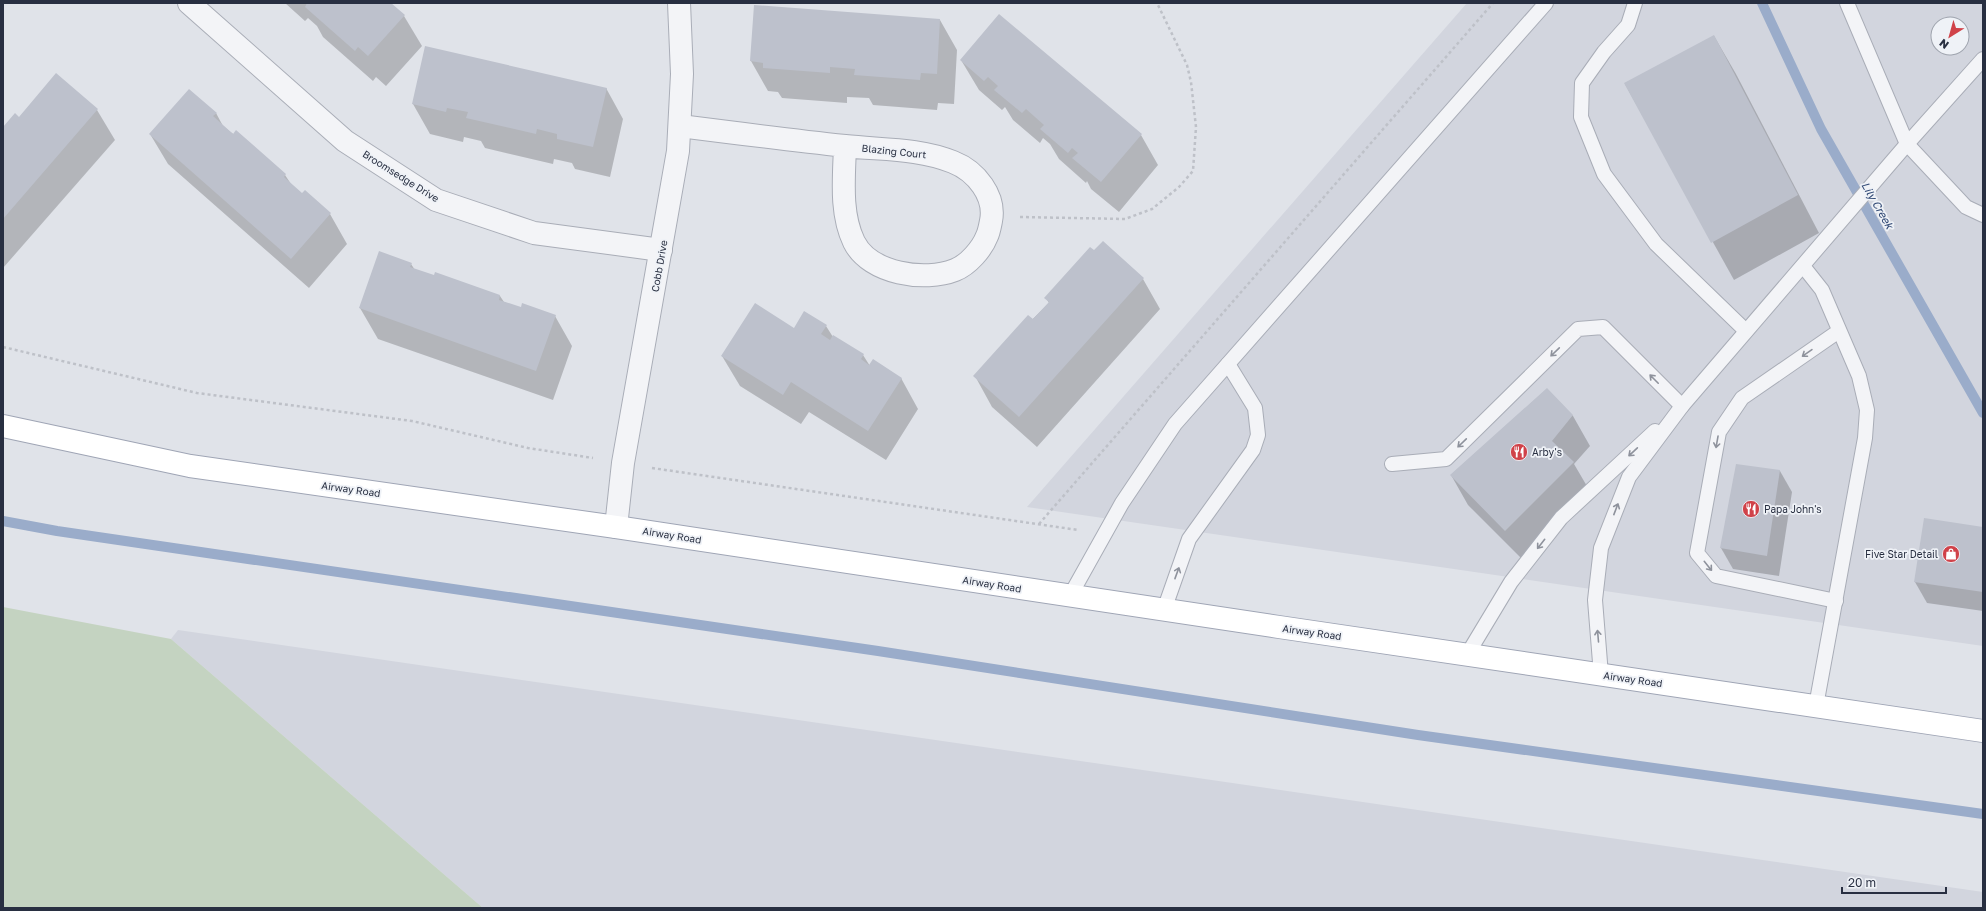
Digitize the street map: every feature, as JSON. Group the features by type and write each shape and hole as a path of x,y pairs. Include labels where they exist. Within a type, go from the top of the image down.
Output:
{"main road":[{"name":"Airway Road","path":"3,426 190,466 616,526 1070,596 1983,731"}],"street":[{"name":"Broomsedge Drive","path":"189,3 346,141 436,200 534,232 661,250"},
{"name":"Cobb Drive","path":"616,526 623,463 678,151 682,74 679,3"},
{"name":"Blazing Court","path":"680,126 845,146 922,152 955,162 976,177 988,195 992,215 987,237 975,255 956,270 935,274 913,274 890,271 870,262 855,243 846,220 844,187 845,146"}],"lane":[{"path":"1070,596 1122,502 1176,424 1546,3"},
{"path":"1635,3 1628,25 1604,52 1582,83 1581,117 1604,174 1656,244 1746,332"},
{"path":"1846,3 1907,144 1966,207 1983,215"},
{"path":"1601,675 1595,600 1601,548 1629,477 1682,406 1907,144 1983,59"},
{"path":"1803,266 1822,290 1859,376 1867,410 1865,438 1816,706"},
{"path":"1392,464 1446,459 1578,329 1603,327 1682,406"},
{"path":"1836,601 1716,576 1697,553 1719,432 1742,398 1839,331"},
{"path":"1164,610 1189,539 1253,450 1258,435 1254,408 1228,364"},
{"path":"1467,655 1511,582 1561,518 1682,406"}],"path":[{"path":"992,215 1078,220 1124,219 1152,209 1179,187 1193,171 1196,128 1191,82 1186,65 1157,3"},
{"path":"1039,524 1493,3"},
{"path":"3,347 196,393 412,421 528,448 1105,534"}],"shaded area":[{"path":"1467,3 1983,3 1983,646 1027,507"},
{"path":"178,630 1983,892 1983,908 483,908 171,639"}],"green space":[{"path":"3,607 171,639 483,908 3,908"}],"building":[{"path":"307,3 391,3 405,15 368,56 358,47 355,51 305,7"},
{"path":"754,5 940,19 937,74 921,73 920,80 854,75 855,69 830,67 830,73 763,68 763,63 750,61"},
{"path":"999,14 1142,134 1101,182 1072,158 1078,153 1072,148 1068,153 1040,129 1044,125 1026,109 1022,113 994,90 998,86 988,77 984,81 960,60"},
{"path":"1714,35 1798,195 1711,243 1624,83"},
{"path":"425,46 607,88 593,147 557,139 557,134 537,129 536,134 466,118 468,112 447,108 446,112 412,104"},
{"path":"56,73 98,109 3,219 3,127 15,113 19,117"},
{"path":"189,89 217,113 213,116 233,134 236,130 286,174 284,177 302,193 305,190 331,213 291,259 149,134"},
{"path":"1103,241 1144,278 1019,417 973,376 1028,315 1033,319 1049,302 1044,298 1090,247 1094,250"},
{"path":"379,251 412,263 410,267 434,275 435,272 500,295 499,300 521,307 522,303 556,315 536,371 359,308"},
{"path":"755,303 794,328 804,311 827,325 821,334 830,340 833,335 864,354 861,359 869,365 873,359 902,378 868,431 791,382 783,395 721,356"},
{"name":"Arby's","path":"1547,388 1573,415 1552,441 1574,462 1505,531 1450,475"},
{"name":"Papa John's","path":"1736,464 1780,470 1767,556 1720,548"},
{"name":"Five Star Detail","path":"1924,518 1983,527 1983,592 1914,582"}],"waterway":[{"name":"Lily Creek","path":"1762,3 1821,129 1983,413"},
{"path":"3,521 57,531 878,651 1418,735 1983,814"}],"place":[{"name":"Arby's","path":"1519,452"},
{"name":"Papa John's","path":"1751,509"},
{"name":"Five Star Detail","path":"1951,554"}]}
